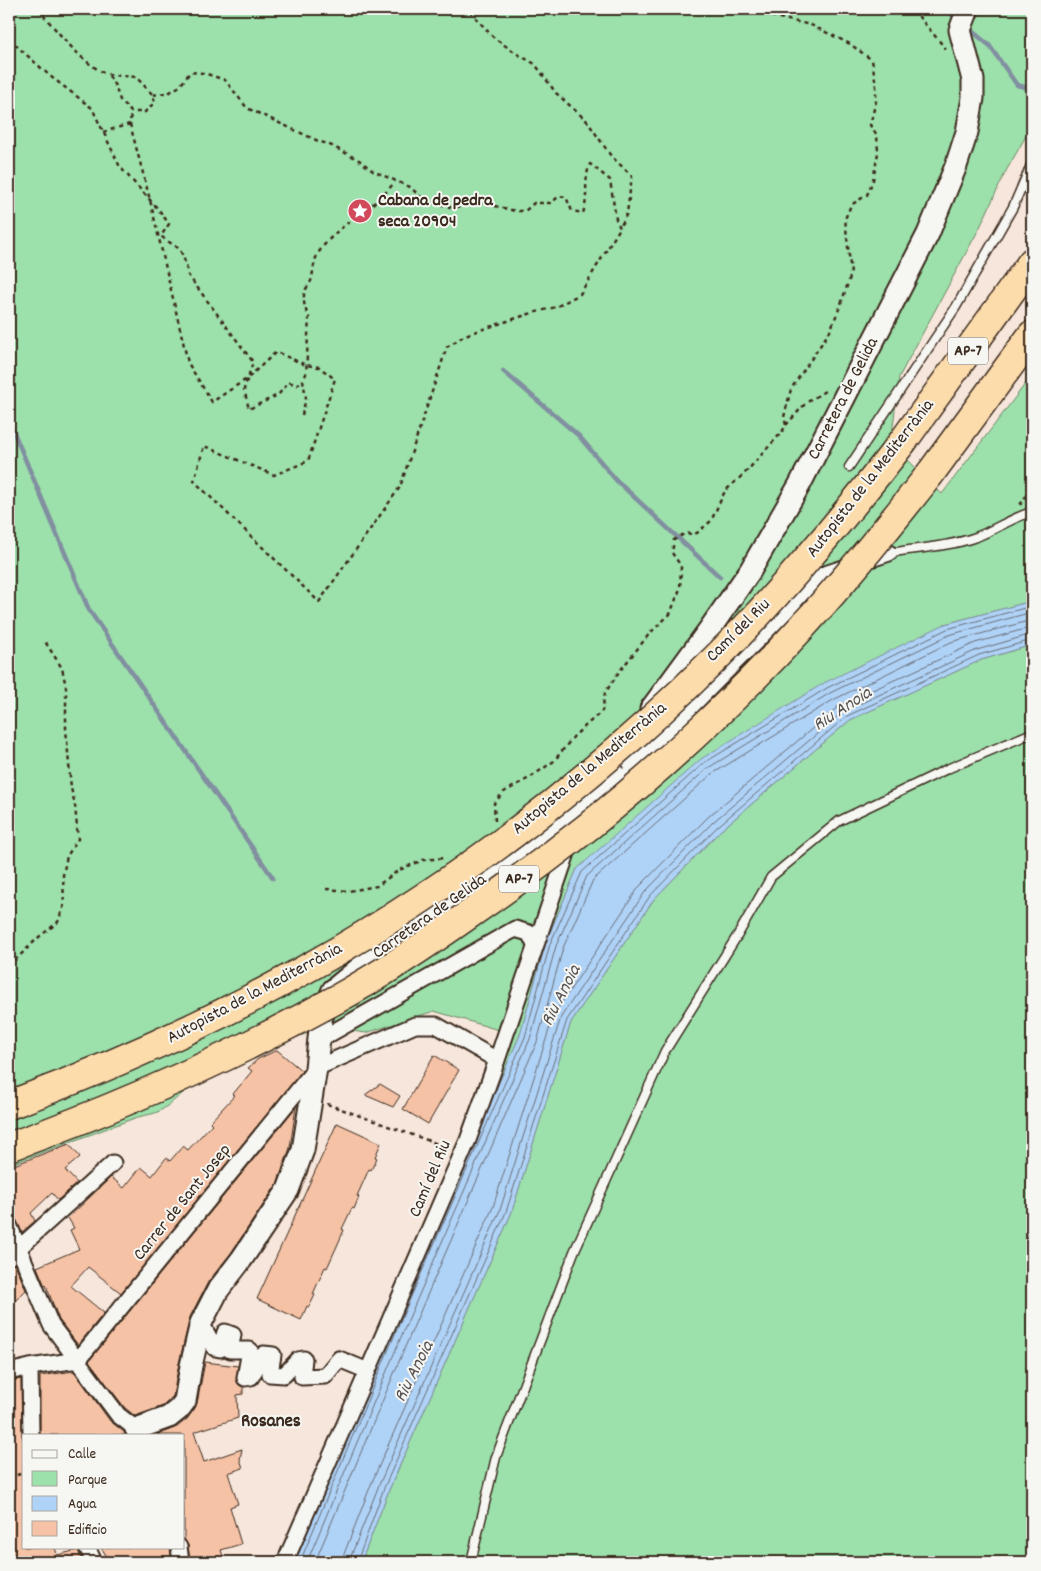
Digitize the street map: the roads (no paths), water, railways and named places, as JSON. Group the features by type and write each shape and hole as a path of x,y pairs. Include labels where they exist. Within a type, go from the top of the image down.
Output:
{"highway":[{"name":"Autopista de la Mediterrània","path":"9,1105 166,1041 275,986 348,945 402,911 518,829 609,757 715,659 811,556 904,440 1032,262"},
{"name":"AP-7","path":"9,1147 122,1103 189,1074 346,994 443,933 510,886 597,820 672,756 725,706 827,600 930,474 1032,335"}],"street":[{"name":"Carretera de Gelida","path":"138,1432 169,1417 185,1401 201,1322 218,1290 241,1260 288,1190 303,1150 316,1068 320,1019 333,990 385,947 488,877 583,800 623,764 649,712 750,571 800,484 850,388 928,234 956,166 967,132 974,98 972,80 960,30 968,9"},
{"name":"Camí del Riu","path":"623,764 822,575 889,553"},
{"name":"Camí del Riu","path":"285,1562 463,1153 497,1060 583,800"},
{"path":"319,1040 516,929 529,933 535,945"},
{"path":"316,1068 415,1025 436,1025 497,1060"},
{"name":"Carrer de Sant Josep","path":"78,1360 316,1068"},
{"path":"14,1253 113,1163"},
{"path":"9,1225 14,1253 51,1325 118,1415 138,1432"},
{"path":"201,1322 216,1348 220,1349 225,1332 233,1335 230,1350 250,1350 245,1378 251,1377 264,1354 273,1355 270,1374 284,1375 298,1360 304,1359 302,1377 325,1376 339,1359 368,1371"},
{"path":"9,1372 78,1360"},
{"path":"30,1367 31,1434"},
{"path":"88,1548 94,1562"},
{"path":"179,1548 181,1562"}],"lane":[{"path":"849,467 956,307 1013,207 1032,164"},
{"path":"889,553 916,548 946,546 976,537 1032,512"},
{"path":"471,1562 496,1457 574,1252 665,1051 739,933 771,877 839,821 947,769 1032,733"}],"water":[{"name":"Riu Anoia","path":"1032,601 1032,645 981,660 850,720 720,831 654,899 571,1022 511,1214 389,1490 361,1562 295,1562 398,1313 520,1035 546,942 577,869 701,759 824,683 945,624"}],"waterway":[{"path":"945,9 957,19"},
{"path":"967,27 989,45 1017,85 1032,89"},
{"path":"503,371 579,436 616,480 720,577"},
{"path":"9,421 89,610 273,878"}],"place":[{"name":"Cabana de pedra seca 20904","path":"360,211"}],"district":[{"name":"Rosanes","path":"271,1422"}]}
